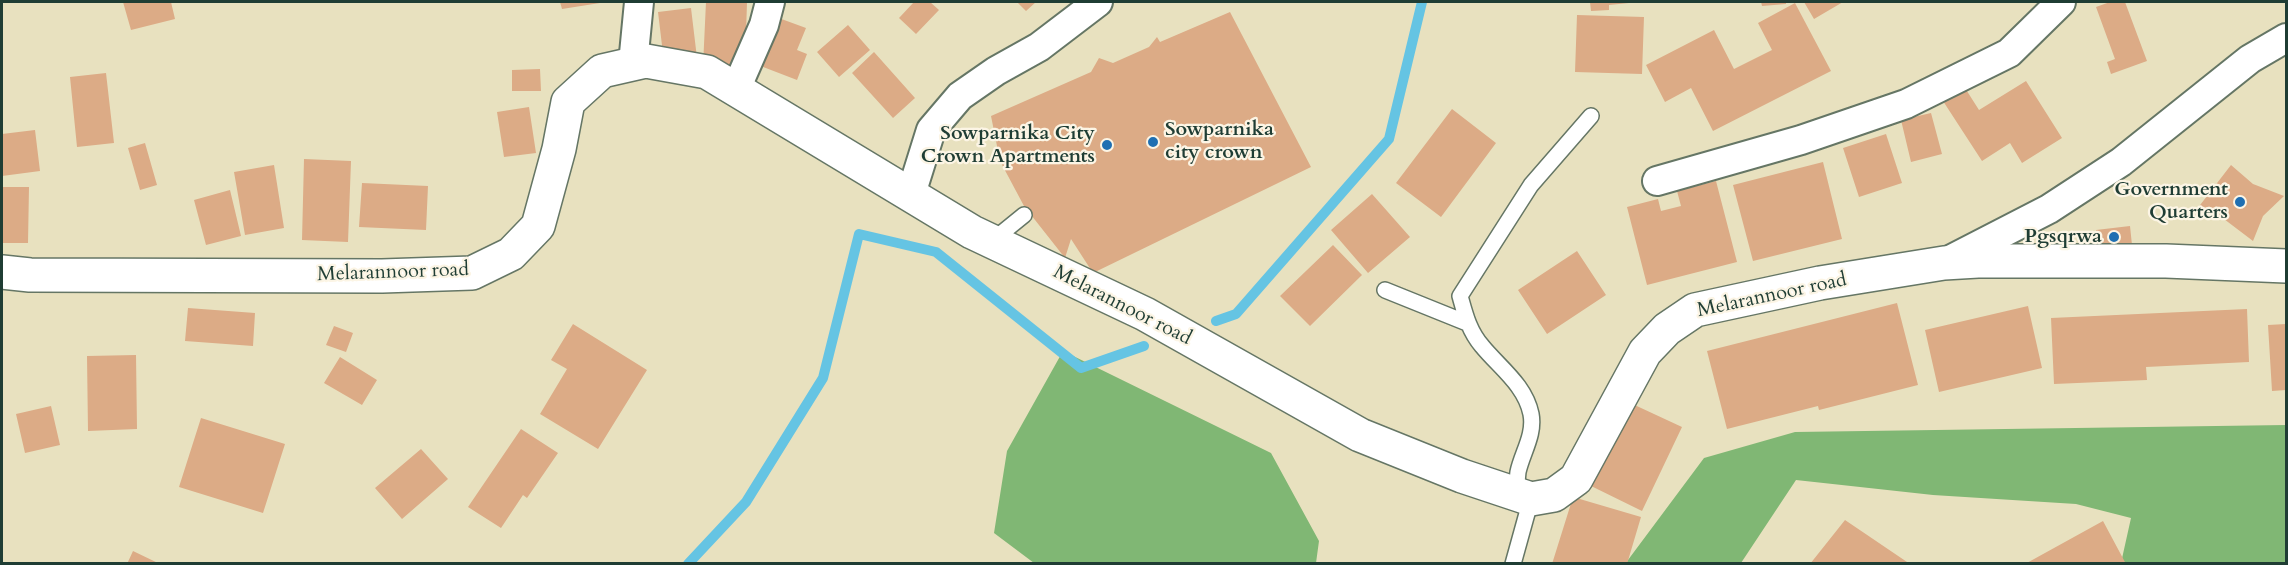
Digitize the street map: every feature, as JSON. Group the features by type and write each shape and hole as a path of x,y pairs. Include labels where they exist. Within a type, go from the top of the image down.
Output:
{"street":[{"path":"633,64 639,2"},
{"path":"736,89 764,25 770,2"},
{"path":"911,194 931,130 960,96 996,71 1039,47 1098,2"},
{"path":"1657,181 1801,140 1906,104 2009,53 2061,2"},
{"path":"1944,263 2049,209 2112,168 2250,59 2286,38"},
{"name":"Melarannoor road","path":"2,272 30,275 371,276 472,273 511,254 538,226 559,149 568,102 602,71 646,61 707,72 972,232 1145,314 1360,435 1462,476 1523,497 1554,495 1576,479 1645,352 1667,329 1695,310 1820,284 1944,263 2166,261 2286,266"}],"lane":[{"path":"1514,564 1523,497 1518,471 1529,442 1531,415 1522,393 1503,367 1482,346 1467,323 1460,296 1531,185 1590,116"},
{"path":"992,241 1024,215"},
{"path":"1385,290 1467,323"}],"green space":[{"path":"1063,351 1271,453 1319,541 1316,563 1034,563 994,533 1007,451"},
{"path":"2286,425 2286,563 2121,563 2131,518 2076,504 1933,495 1796,480 1741,563 1625,564 1704,458 1795,432"}],"building":[{"path":"123,2 171,2 175,19 131,30"},
{"path":"560,2 600,2 600,3 562,9"},
{"path":"706,2 747,2 745,67 703,66"},
{"path":"914,2 930,2 939,10 916,34 899,18"},
{"path":"1017,2 1036,2 1026,11"},
{"path":"1590,2 1629,3 1609,5 1609,10 1591,11"},
{"path":"1761,2 1786,2 1786,4 1762,6"},
{"path":"1804,2 1843,2 1814,19"},
{"path":"2110,2 2125,2 2147,61 2111,74 2107,62 2115,59 2096,7"},
{"path":"1795,3 1831,71 1713,131 1691,88 1665,102 1646,65 1714,30 1734,69 1772,50 1758,23"},
{"path":"691,8 697,58 664,62 658,12"},
{"name":"Sowparnika city crown","path":"1230,12 1311,167 1093,273 1071,239 1065,258 1024,206 1000,161 991,116 1091,72 1099,58 1113,63 1149,47 1157,37 1160,42"},
{"path":"1577,15 1644,17 1642,74 1575,72"},
{"path":"776,17 806,28 797,50 807,54 797,80 758,65"},
{"path":"848,25 870,50 839,77 817,52"},
{"path":"874,52 915,98 893,118 852,73"},
{"path":"540,69 541,91 512,91 512,70"},
{"path":"106,73 114,143 77,147 70,77"},
{"path":"2026,81 2062,138 2022,163 2010,143 1982,161 1943,101 1965,88 1979,110"},
{"path":"529,107 536,153 504,157 497,112"},
{"path":"1452,109 1496,143 1441,217 1396,183"},
{"path":"1931,113 1942,154 1911,162 1901,120"},
{"path":"35,130 40,171 2,176 2,134"},
{"path":"1886,134 1902,183 1859,197 1843,148"},
{"path":"145,143 157,185 140,190 128,148"},
{"path":"304,159 351,161 348,242 302,240"},
{"path":"1823,162 1842,239 1753,261 1733,185"},
{"path":"274,165 284,228 245,235 234,172"},
{"name":"Government Quarters","path":"2231,165 2253,184 2284,196 2263,216 2253,241 2224,219 2197,209"},
{"path":"1716,181 1737,262 1647,285 1627,207 1658,199 1661,211 1681,206 1677,191"},
{"path":"362,183 428,186 426,230 359,227"},
{"path":"2,187 29,187 28,243 2,243"},
{"path":"230,190 241,236 206,245 194,200"},
{"path":"1372,194 1410,237 1368,273 1331,230"},
{"name":"Pgsqrwa","path":"2130,226 2132,245 2097,248 2096,230"},
{"path":"1333,245 1362,275 1310,326 1280,296"},
{"path":"1577,251 1606,295 1547,334 1518,290"},
{"path":"1897,303 1918,385 1819,410 1818,406 1727,429 1707,351"},
{"path":"2028,306 2042,368 1939,392 1925,330"},
{"path":"188,308 255,313 253,346 185,341"},
{"path":"2247,309 2249,362 2146,367 2147,380 2054,384 2051,318"},
{"path":"573,324 647,370 598,449 540,414 567,369 551,360"},
{"path":"2286,324 2286,390 2272,391 2268,325"},
{"path":"334,326 353,333 346,352 326,345"},
{"path":"136,355 137,429 88,431 87,356"},
{"path":"340,357 377,380 362,405 324,383"},
{"path":"1626,401 1682,427 1642,511 1587,484"},
{"path":"51,406 60,445 25,453 16,414"},
{"path":"201,418 285,444 263,513 179,487"},
{"path":"521,429 558,453 527,498 523,495 501,528 468,507"},
{"path":"421,449 448,479 402,519 375,488"},
{"path":"1573,497 1641,517 1627,564 1552,564"},
{"path":"1845,520 1910,564 1810,564"},
{"path":"2103,521 2126,564 2025,564"},
{"path":"133,551 160,564 127,564"}],"waterway":[{"path":"1216,321 1236,314 1389,139 1422,2"},
{"path":"688,564 746,502 823,378 859,234 936,252 1081,368 1144,346"}],"place":[{"name":"Sowparnika city crown","path":"1153,142"},
{"name":"Sowparnika City Crown Apartments","path":"1107,145"},
{"name":"Government Quarters","path":"2240,202"},
{"name":"Pgsqrwa","path":"2114,237"}]}
